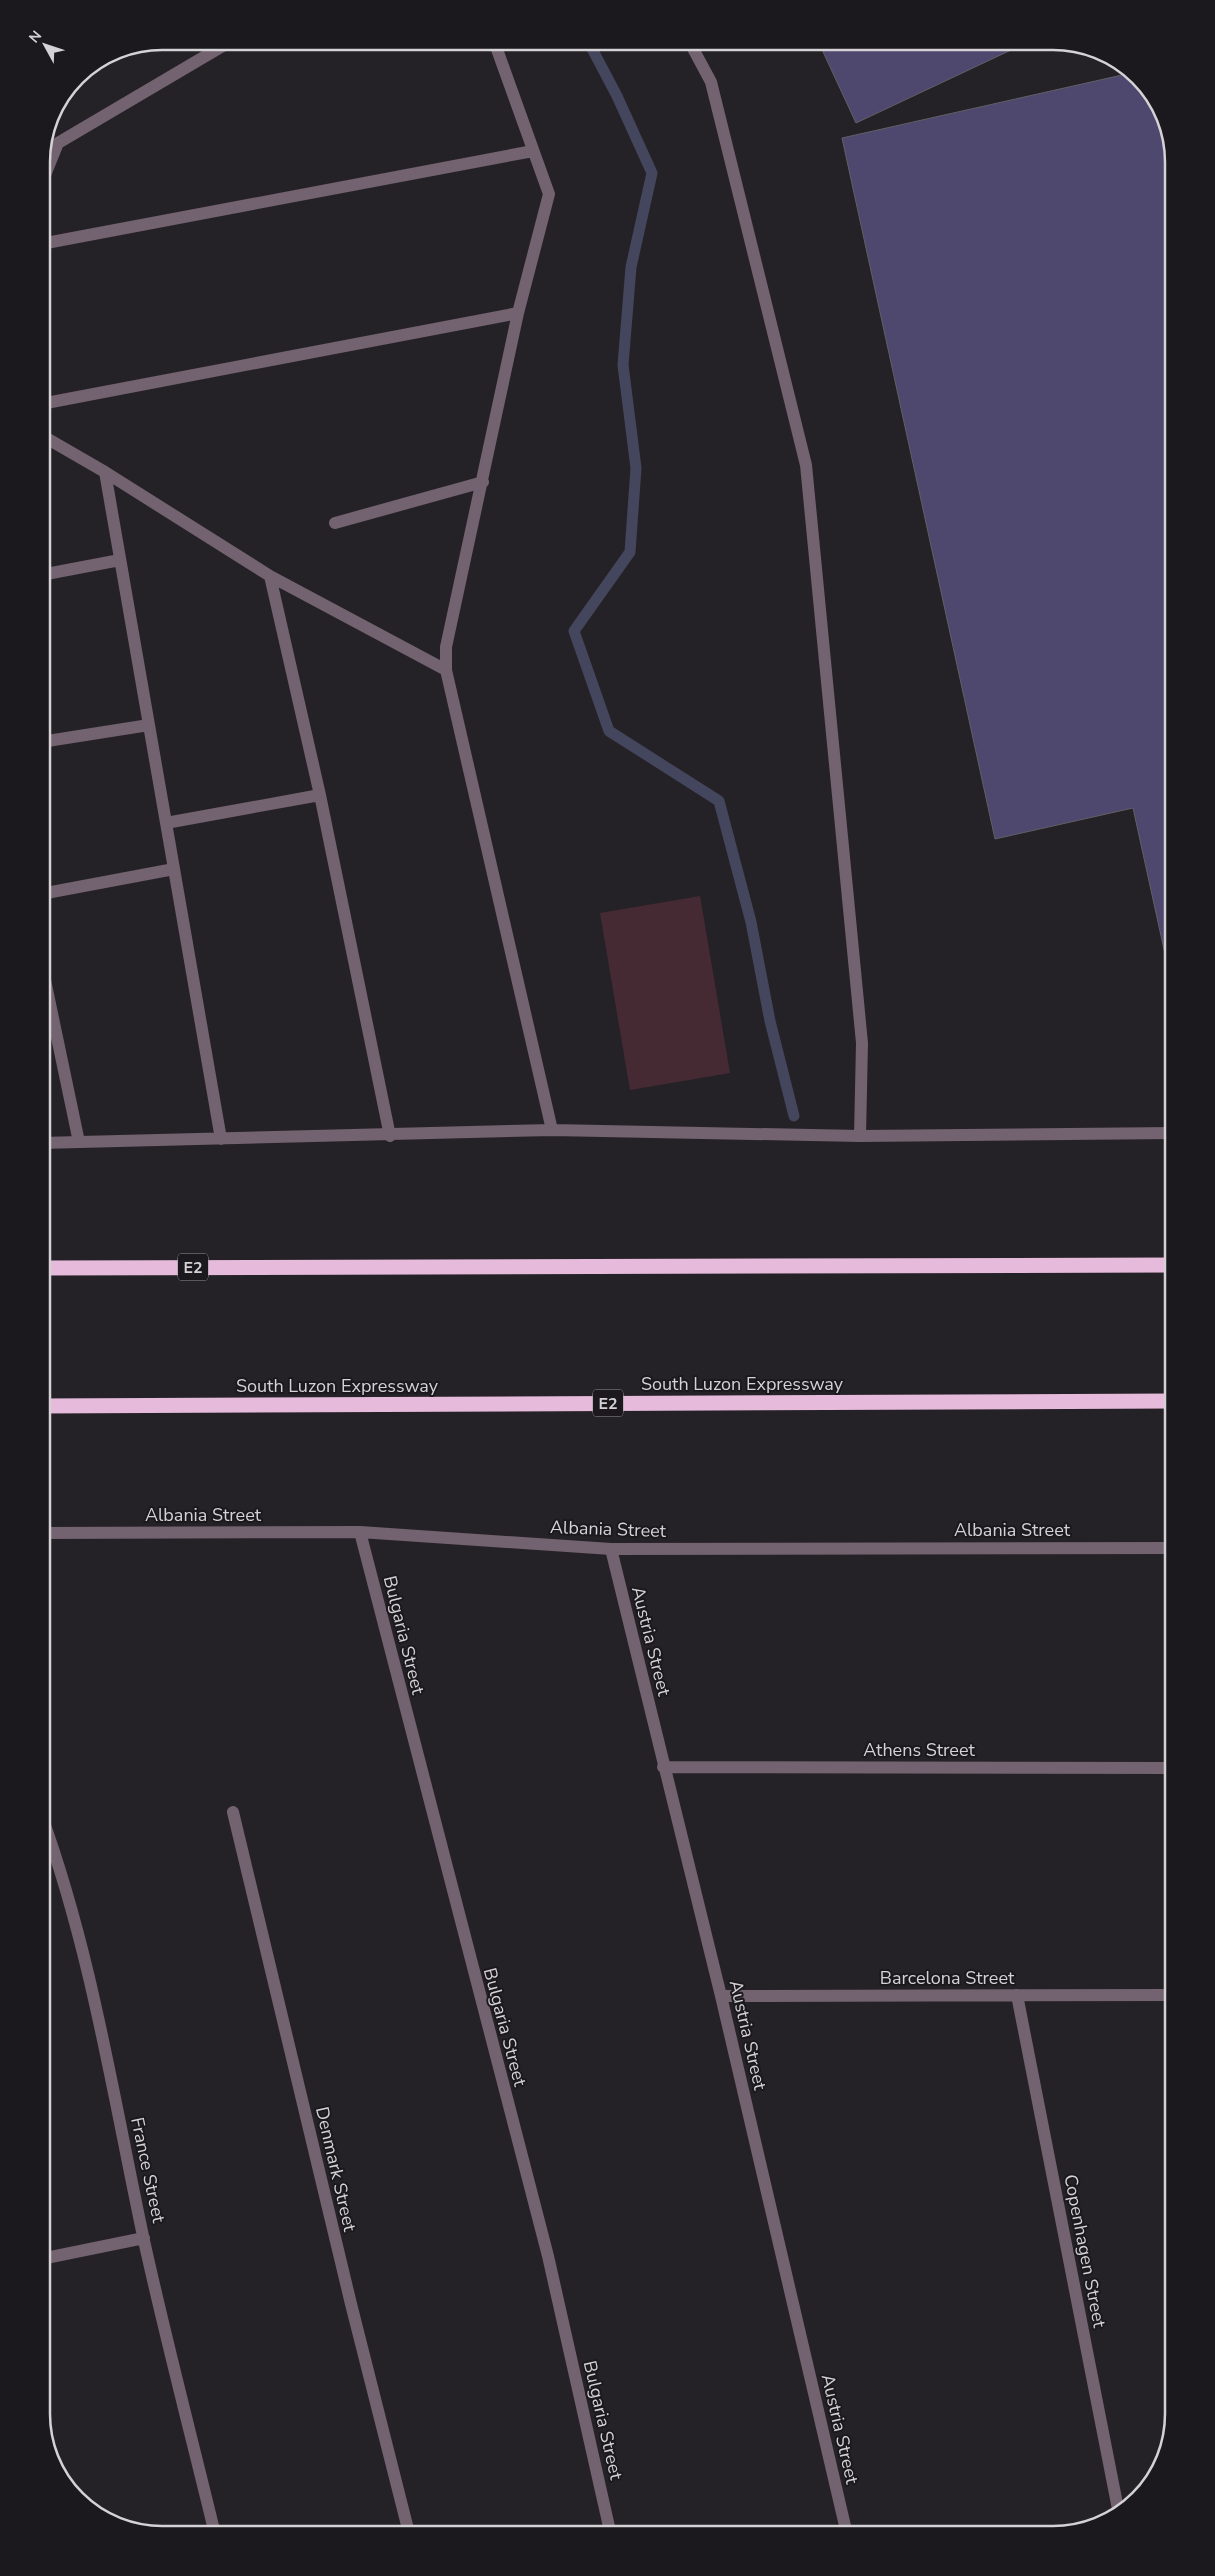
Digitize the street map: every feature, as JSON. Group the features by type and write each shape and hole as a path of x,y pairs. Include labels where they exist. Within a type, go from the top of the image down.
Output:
{"highway":[{"name":"E2","path":"50,1268 1165,1264"},
{"name":"South Luzon Expressway","path":"50,1406 1165,1401"}],"street":[{"path":"50,164 58,143 217,50"},
{"path":"497,50 549,194 518,313 446,647 446,670 552,1130"},
{"path":"694,50 710,82 806,465 862,1043 860,1136"},
{"path":"50,242 533,151"},
{"path":"50,402 518,313"},
{"path":"50,440 105,472 270,576 446,670"},
{"path":"105,472 221,1139"},
{"path":"335,523 483,482"},
{"path":"50,573 120,560"},
{"path":"270,576 320,796 390,1136"},
{"path":"50,741 149,725"},
{"path":"166,823 320,796"},
{"path":"50,892 174,869"},
{"path":"50,1003 80,1142"},
{"path":"50,1143 390,1136 552,1130 860,1136 1165,1133"},
{"name":"Albania Street","path":"50,1534 360,1532 611,1549 1165,1548"},
{"name":"Bulgaria Street","path":"360,1532 548,2256 609,2526"},
{"name":"Austria Street","path":"611,1549 663,1767 721,1996 845,2526"},
{"name":"Athens Street","path":"663,1767 1165,1768"},
{"name":"Denmark Street","path":"233,1812 351,2304 407,2526"},
{"name":"France Street","path":"50,1841 66,1889 92,1986 144,2238 213,2526"},
{"name":"Copenhagen Street","path":"1017,1995 1116,2506"},
{"name":"Barcelona Street","path":"721,1996 1165,1995"},
{"path":"50,2257 144,2238"}],"shaded area":[{"path":"700,896 730,1073 630,1090 600,913"}],"building":[{"path":"822,50 1011,50 856,123"},
{"path":"1123,75 1142,94 1157,119 1163,140 1165,162 1165,954 1133,808 995,839 842,138"}],"waterway":[{"path":"593,50 617,96 652,173 631,267 623,365 636,468 630,552 574,631 609,731 719,801 751,922 770,1021 794,1116"}]}
